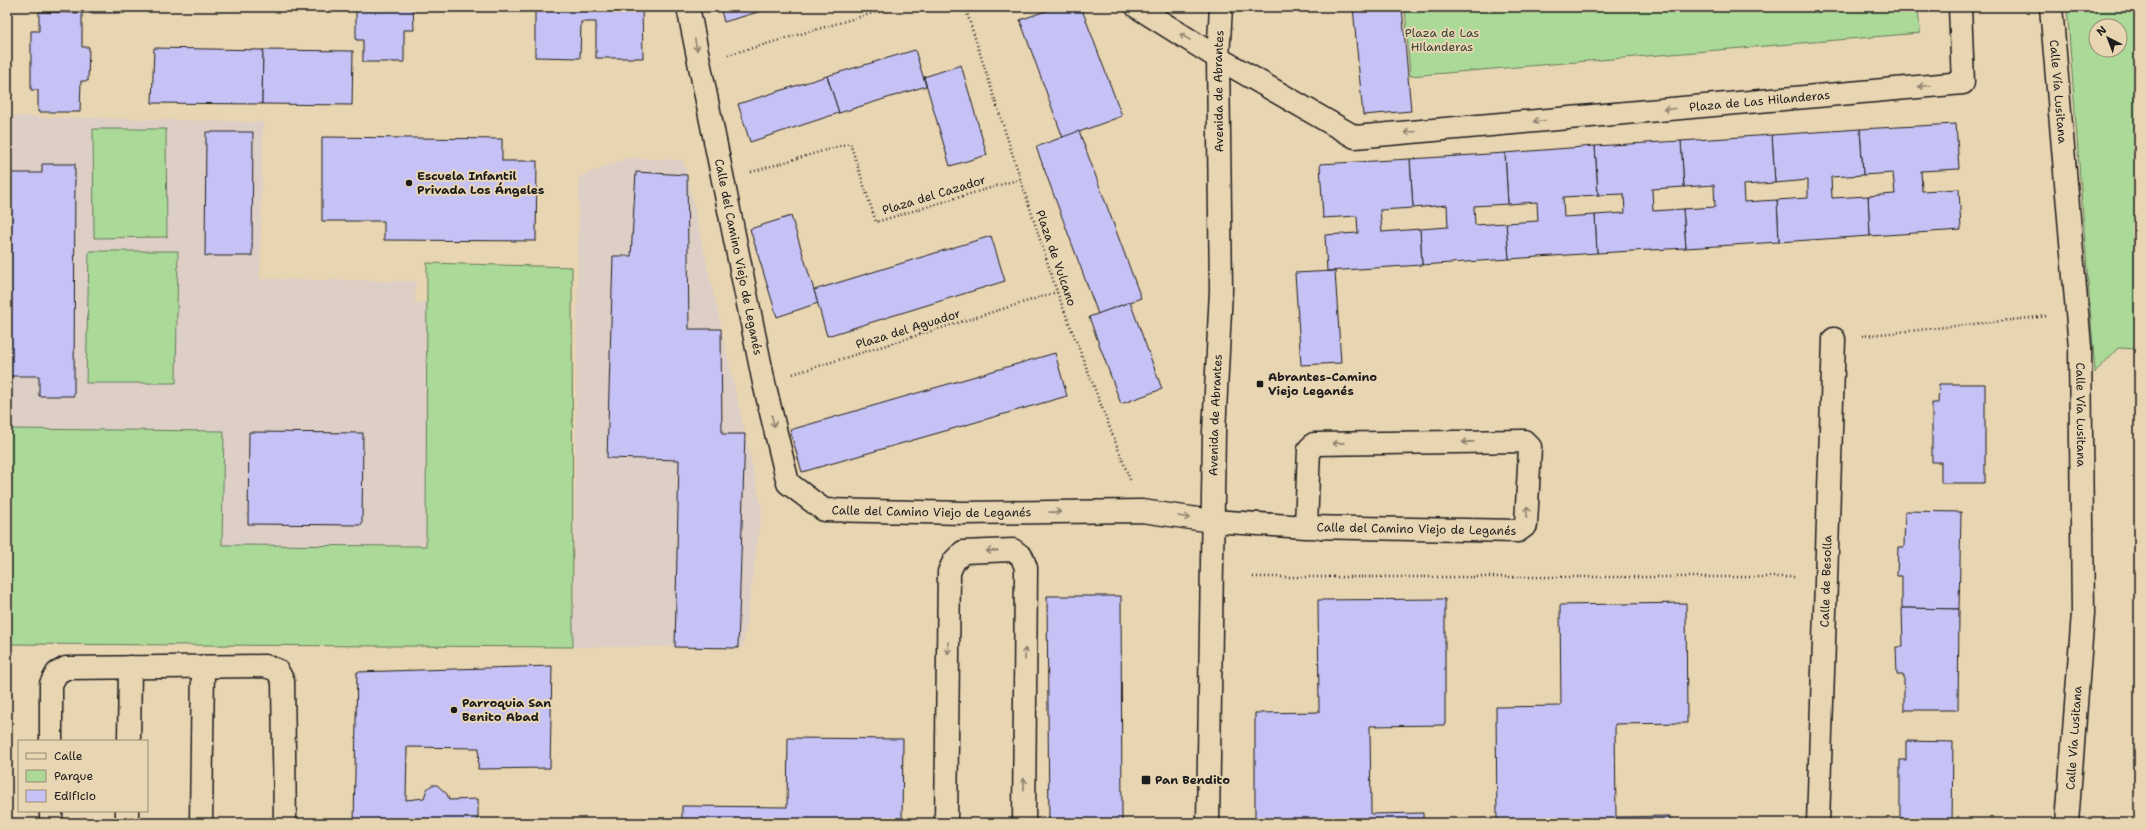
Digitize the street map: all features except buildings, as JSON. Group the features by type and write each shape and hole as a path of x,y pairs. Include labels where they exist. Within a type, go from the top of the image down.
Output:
{"street":[{"name":"Calle del Camino Viejo de Leganés","path":"688,7 764,383 788,483 824,510 965,513 1142,511 1212,521 1306,527 1518,531 1526,525 1530,447 1524,441 1314,444 1309,448 1306,527"},
{"name":"Plaza de Las Hilanderas","path":"1137,7 1218,58 1355,137 1963,83 1960,7"},
{"name":"Avenida de Abrantes","path":"1208,823 1212,521 1216,382 1221,290 1218,58 1221,7"},
{"name":"Calle Vía Lusitana","path":"2051,7 2080,347 2083,613 2068,823"},
{"name":"Calle de Besolla","path":"1818,823 1834,339"},
{"path":"946,823 949,572 954,561 963,552 1013,550 1022,557 1026,568 1024,823"},
{"path":"51,740 51,684 57,673 66,668 265,666 277,670 283,681 285,823"},
{"path":"129,740 130,667"},
{"path":"201,823 203,667"},
{"path":"51,812 51,823"},
{"path":"127,812 127,823"}],"path":[{"path":"699,63 894,7"},
{"name":"Plaza de Vulcano","path":"965,7 1057,292 1142,511"},
{"name":"Plaza del Cazador","path":"723,180 850,143 876,222 1020,179"},
{"name":"Plaza del Aguador","path":"764,383 1057,292"},
{"path":"1834,339 2077,313"},
{"path":"1253,577 1797,577"}],"shaded area":[{"path":"7,116 263,122 260,279 416,281 415,303 428,302 426,547 221,545 223,431 7,429"},
{"path":"627,158 683,160 687,175 762,509 743,647 573,647 579,177"}],"green space":[{"name":"Plaza de Las Hilanderas","path":"1405,7 1918,7 1920,33 1410,76"},
{"path":"2067,7 2139,7 2139,349 2118,348 2095,373"},
{"path":"93,129 166,129 167,237 94,238"},
{"path":"89,251 178,251 176,383 86,383"},
{"path":"427,263 572,267 573,647 7,644 7,429 224,431 222,545 426,546"}],"place":[{"name":"Escuela Infantil Privada Los Ángeles","path":"409,183"},
{"name":"Abrantes-Camino Viejo Leganés","path":"1260,384"},
{"name":"Parroquia San Benito Abad","path":"454,710"},
{"name":"Pan Bendito","path":"1146,780"}]}
